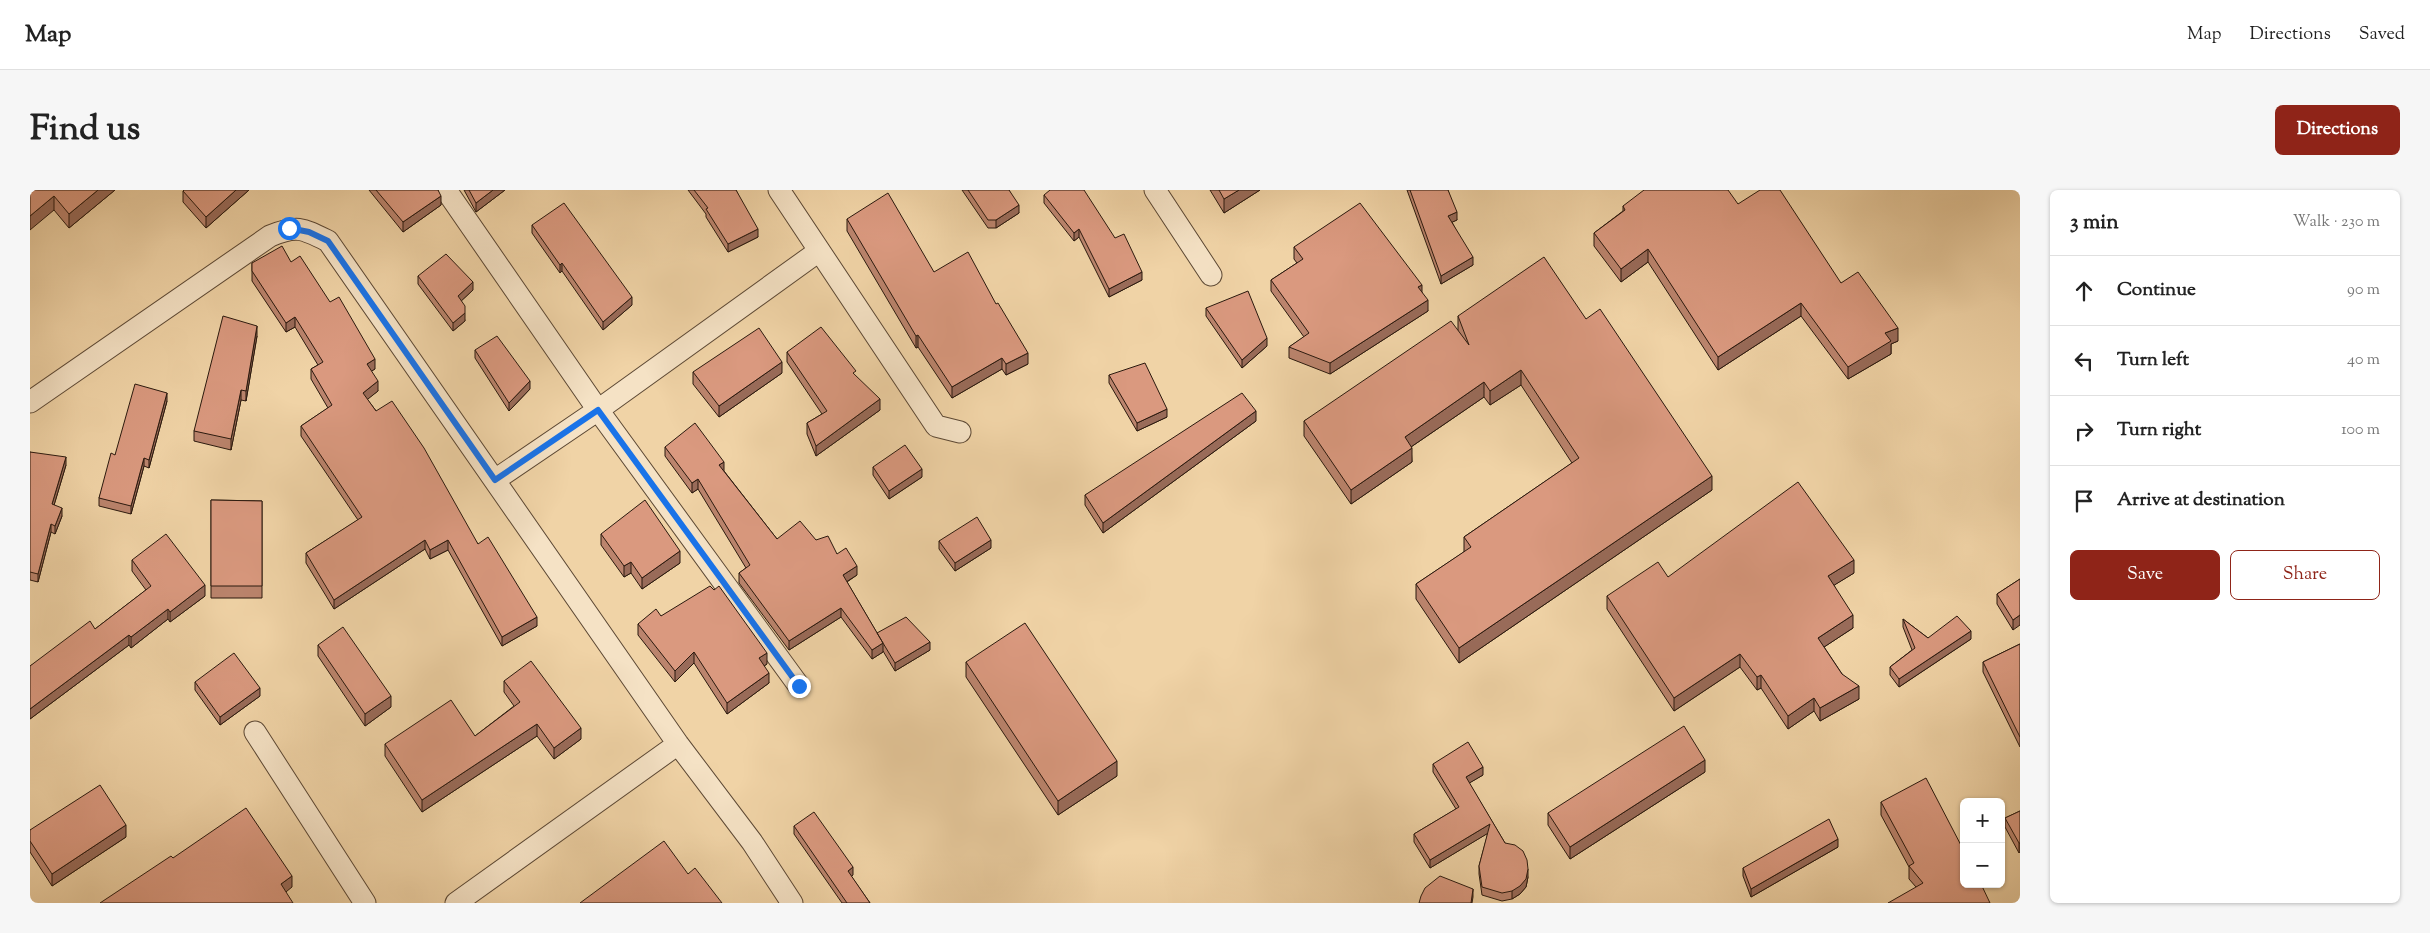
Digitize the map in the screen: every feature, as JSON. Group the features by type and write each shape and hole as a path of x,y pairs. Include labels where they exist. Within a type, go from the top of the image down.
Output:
{"street":[{"path":"446,190 598,410 799,686"},
{"path":"779,190 936,426 960,432"},
{"path":"1156,190 1211,275"},
{"path":"30,402 270,236 289,228 309,232 328,241 678,744 752,842 792,903"},
{"path":"495,480 598,410 819,251"},
{"path":"255,732 365,903"},
{"path":"456,903 678,744"}],"building":[{"path":"30,190 98,190 69,214 54,196 30,216"},
{"path":"184,190 236,190 206,217"},
{"path":"376,190 438,190 441,196 403,222"},
{"path":"469,190 493,190 476,203"},
{"path":"694,190 736,190 758,229 728,244 706,209 708,208"},
{"path":"968,190 1009,190 1019,205 996,220 988,220"},
{"path":"1050,190 1084,190 1115,238 1124,234 1142,272 1109,289 1079,229 1074,233 1044,195"},
{"path":"1219,190 1239,190 1224,199"},
{"path":"1410,190 1448,190 1457,212 1448,216 1473,257 1441,276"},
{"path":"1644,190 1728,190 1738,204 1760,190 1780,190 1841,283 1858,272 1898,328 1885,333 1891,341 1848,367 1801,303 1718,357 1648,249 1621,269 1594,233 1625,210 1623,206"},
{"path":"888,193 934,272 968,252 996,304 998,303 1028,353 1006,364 1002,358 952,387 918,335 916,336 847,219"},
{"path":"564,203 632,297 603,322 562,263 560,265 532,225"},
{"path":"1360,203 1422,285 1418,287 1428,300 1330,363 1289,347 1309,333 1271,280 1303,259 1294,247"},
{"path":"282,246 291,262 300,256 330,302 339,297 375,359 367,364 378,381 363,393 376,411 392,401 424,448 478,544 488,537 537,617 502,637 448,540 430,550 425,540 334,600 306,553 362,517 301,426 332,405 311,369 323,362 295,317 286,323 252,271 252,263"},
{"path":"446,254 473,282 458,296 465,306 465,313 453,323 418,276"},
{"path":"1544,257 1586,319 1600,309 1712,476 1459,648 1416,584 1471,547 1464,537 1579,458 1521,370 1490,391 1484,382 1405,437 1412,448 1351,490 1304,421 1451,321 1469,345 1458,316"},
{"path":"1248,291 1267,338 1242,360 1206,308"},
{"path":"223,316 257,326 246,391 241,390 231,439 194,431"},
{"path":"821,327 856,371 853,373 880,399 816,446 807,423 827,411 787,352"},
{"path":"759,328 782,362 719,406 693,372"},
{"path":"497,336 530,381 509,403 475,350"},
{"path":"1145,363 1167,409 1137,423 1109,375"},
{"path":"135,384 167,393 149,460 144,458 131,506 99,498 111,453 115,455"},
{"path":"1242,393 1256,411 1103,523 1085,495"},
{"path":"695,423 724,462 719,465 777,539 800,521 816,540 828,536 837,554 846,548 857,566 843,575 883,643 872,650 841,608 789,641 739,573 750,565 698,479 692,483 665,447"},
{"path":"905,445 922,469 889,491 873,467"},
{"path":"30,452 66,457 52,504 62,508 55,526 51,524 38,574 30,572"},
{"path":"1798,482 1854,560 1828,576 1853,615 1818,638 1842,674 1859,686 1820,708 1814,698 1788,716 1761,675 1757,677 1740,654 1674,698 1607,596 1658,562 1668,577"},
{"path":"211,500 262,501 262,586 211,586"},
{"path":"645,500 680,551 642,578 631,562 624,566 601,534"},
{"path":"977,517 991,540 955,563 939,541"},
{"path":"166,534 205,585 170,612 168,609 131,637 129,635 30,709 30,666 90,621 95,629 151,586 132,560"},
{"path":"2020,579 2020,615 2013,620 1997,594"},
{"path":"710,586 714,590 719,586 767,653 759,658 769,673 727,703 694,652 675,671 638,624 656,609 661,616"},
{"path":"1957,616 1971,631 1899,679 1890,667 1915,648 1903,619 1928,638"},
{"path":"906,617 930,642 895,663 877,633"},
{"path":"1025,623 1117,761 1058,801 966,662"},
{"path":"343,627 391,696 365,714 318,645"},
{"path":"2020,644 2020,737 1983,662"},
{"path":"234,653 260,688 220,717 195,682"},
{"path":"531,661 581,728 554,748 537,724 422,800 385,744 451,700 475,736 520,702 504,681"},
{"path":"1684,726 1705,760 1570,847 1548,813"},
{"path":"1468,742 1483,767 1466,777 1505,843 1515,845 1523,851 1527,860 1526,879 1512,891 1502,893 1482,887 1479,866 1490,824 1430,860 1414,834 1459,807 1433,764"},
{"path":"1926,778 1960,843 1960,888 1983,888 1990,903 1888,903 1923,883 1909,866 1914,863 1881,802"},
{"path":"100,785 126,825 52,874 30,841 30,830"},
{"path":"246,808 292,876 281,884 293,903 100,903 171,856 173,858"},
{"path":"2020,811 2020,843 2019,843 2005,818"},
{"path":"814,812 853,867 848,871 870,903 847,903 794,826"},
{"path":"1829,819 1838,839 1751,889 1743,868"},
{"path":"664,841 688,874 695,868 722,903 580,903"},
{"path":"1440,876 1473,889 1471,903 1419,903 1425,888"}],"route":[{"path":"289,228 309,232 328,241 495,480 598,410 799,686"}]}
